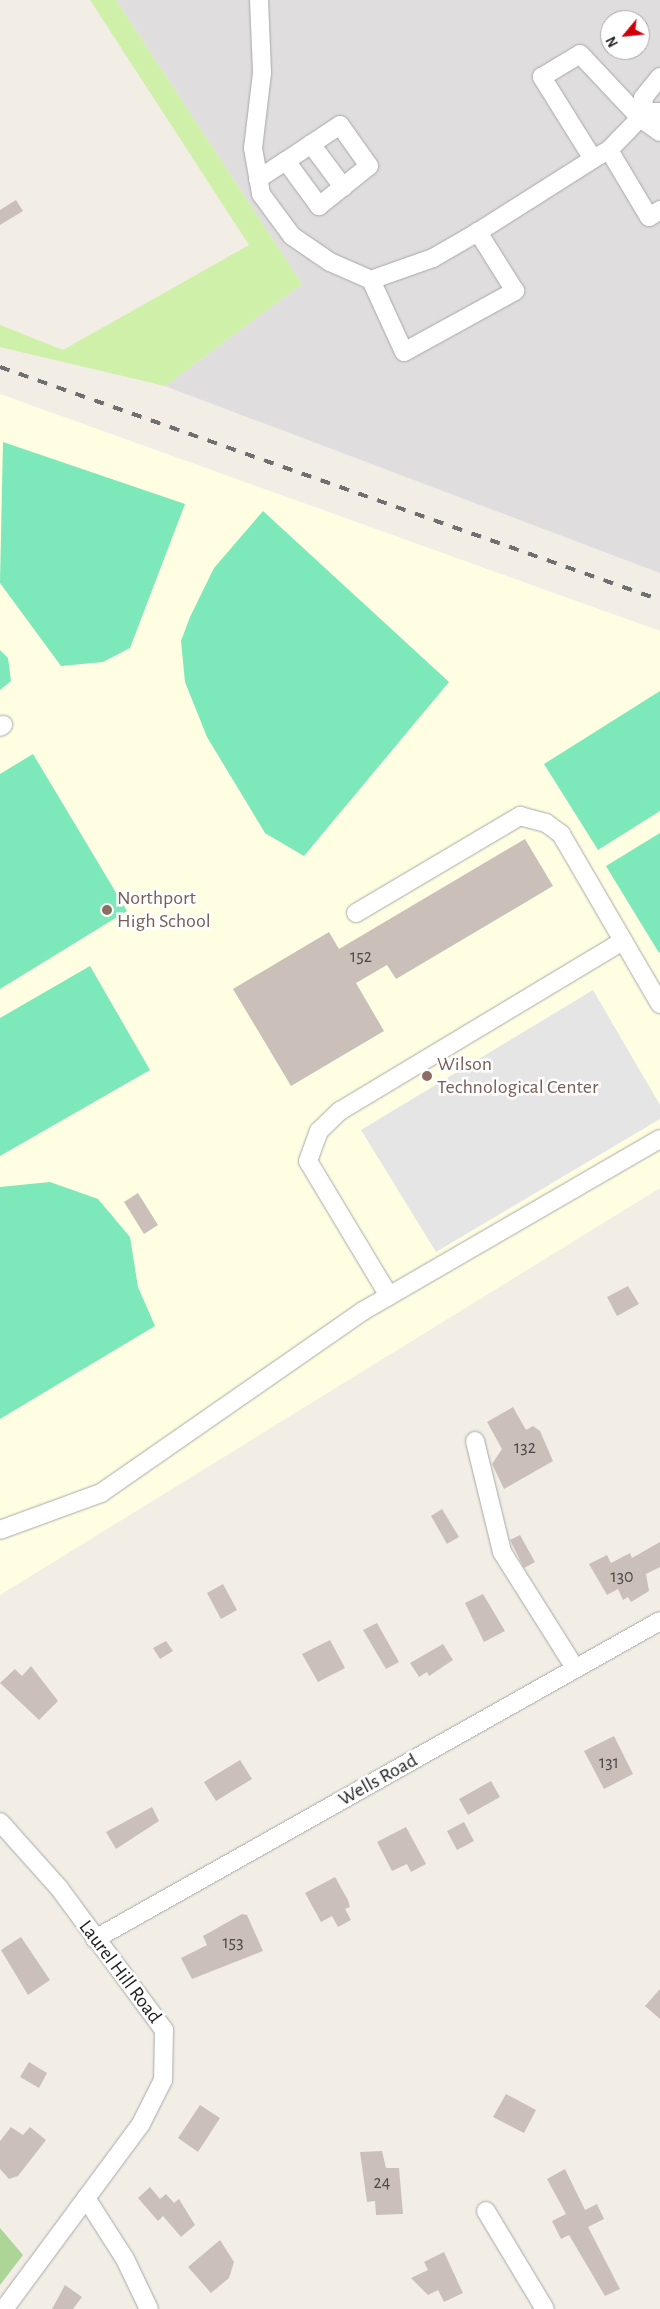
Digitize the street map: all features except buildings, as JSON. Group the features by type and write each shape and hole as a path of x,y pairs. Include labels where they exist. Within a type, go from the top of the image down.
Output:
{"street":[{"path":"259,0 262,73 252,148 261,194 292,236 330,262 371,280 404,352 515,291 478,232"},
{"path":"593,159 542,77 580,54 649,114"},
{"path":"660,77 643,98 649,114 660,132"},
{"path":"371,280 433,258 478,232 609,150 649,114"},
{"path":"258,179 340,125 370,166 319,206 286,161"},
{"path":"312,144 343,187"},
{"path":"609,150 649,217 660,210"},
{"path":"356,913 520,816 546,823 561,834 660,1004"},
{"path":"389,1296 308,1161 319,1131 340,1111 623,941"},
{"path":"0,1530 101,1493 389,1296 660,1139"},
{"path":"476,1441 502,1552 575,1668"},
{"name":"Wells Road","path":"95,1939 660,1621"},
{"name":"Laurel Hill Road","path":"0,1822 59,1888 164,2030 163,2080 141,2124 4,2309"},
{"path":"86,2198 125,2259 149,2309"},
{"path":"486,2212 545,2309"}],"shaded area":[{"path":"116,0 660,0 660,573 165,386 302,284"},
{"path":"0,394 660,631 660,1188 0,1595"},
{"path":"593,990 660,1105 660,1119 436,1252 361,1130"}],"green space":[{"path":"90,0 116,0 302,284 165,386 0,347 0,325 63,350 249,245"},
{"path":"3,442 185,504 130,648 103,662 61,666 0,583"},
{"path":"263,511 449,682 304,856 265,833 207,737 185,682 181,641 190,617 214,568"},
{"path":"0,650 8,658 11,681 0,690"},
{"path":"660,691 660,811 598,850 544,764"},
{"path":"33,754 127,911 0,989 0,774"},
{"path":"660,833 660,952 659,953 606,866"},
{"path":"90,966 150,1070 0,1156 0,1018"},
{"path":"50,1182 98,1199 130,1237 138,1287 155,1326 0,1419 0,1187"},
{"path":"0,2228 23,2255 0,2285"}],"railway":[{"path":"0,367 660,600"}],"place":[{"name":"Northport High School","path":"107,910"},
{"name":"Wilson Technological Center","path":"427,1076"}]}
